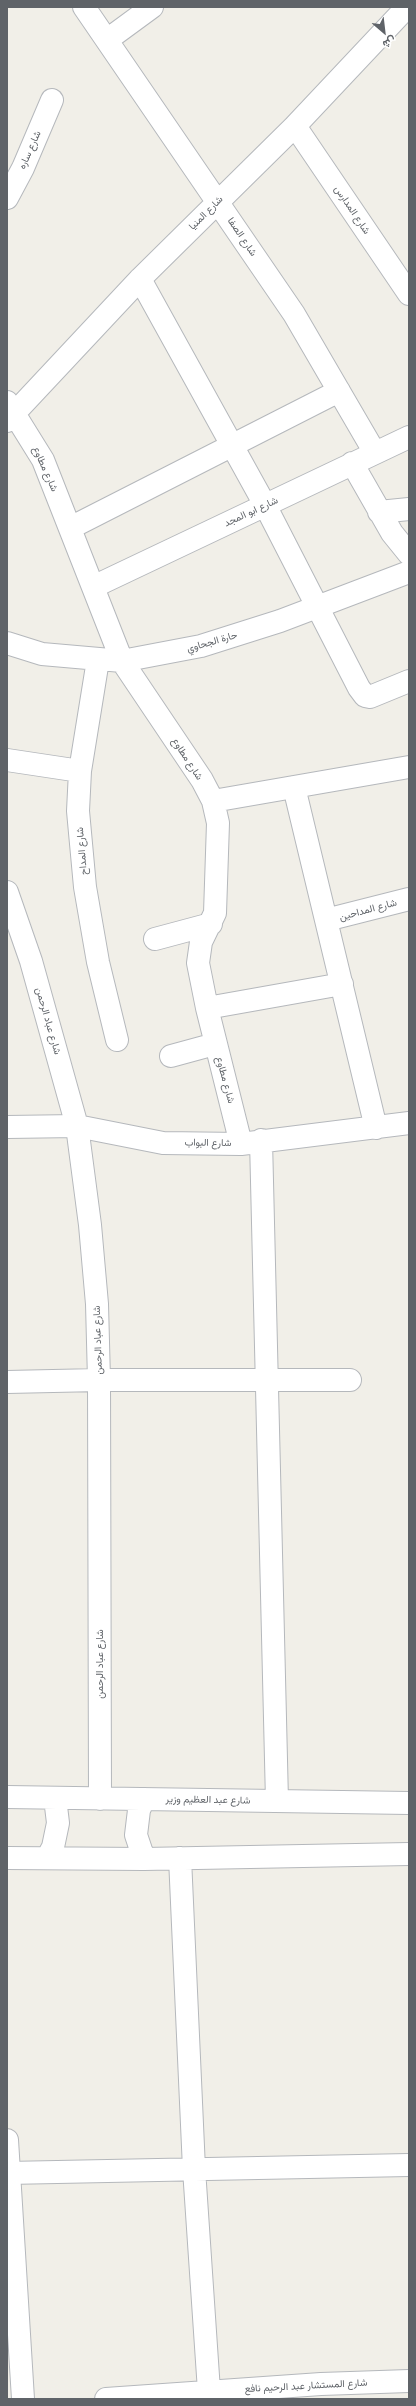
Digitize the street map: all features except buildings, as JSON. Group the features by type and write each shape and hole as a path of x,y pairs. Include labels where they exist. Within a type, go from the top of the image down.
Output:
{"street":[{"name":"شارع الصفا","path":"84,7 294,314 375,453"},
{"path":"107,40 152,7"},
{"name":"شارع المنيا","path":"9,412 140,279 295,126 407,7"},
{"name":"شارع ساره","path":"7,198 52,100"},
{"name":"شارع المدارس","path":"295,126 409,294"},
{"path":"140,279 265,505 359,688 365,696 377,694 409,681"},
{"path":"70,528 339,392"},
{"name":"شارع مطاوع","path":"9,412 43,460 122,661 202,780 212,801 218,823 216,900 210,924 198,953 198,963 206,1008 215,1044 251,1142 267,1380 277,1801"},
{"name":"شارع ابو المجد","path":"93,587 409,437"},
{"path":"352,463 392,534 409,554"},
{"path":"379,512 409,508"},
{"name":"حارة الجحاوي","path":"7,643 42,654 122,661 201,646 318,607 409,572"},
{"name":"شارع المداح","path":"98,660 80,771 78,811 84,887 98,962 117,1040"},
{"path":"7,760 80,771"},
{"path":"212,801 409,767"},
{"path":"294,787 376,1128"},
{"name":"شارع عباد الرحمن","path":"7,892 31,961 77,1126 92,1240 97,1304 99,1380 100,1799"},
{"name":"شارع المداحين","path":"326,920 409,899"},
{"path":"155,939 210,924"},
{"path":"206,1008 342,984"},
{"path":"171,1056 215,1044"},
{"name":"شارع البواب","path":"7,1127 77,1126 162,1143 251,1142 409,1123"},
{"path":"7,1382 99,1380 350,1380"},
{"name":"شارع عبد العظيم وزير","path":"7,1797 409,1803"},
{"path":"47,1858 53,1847 58,1823 55,1798"},
{"path":"144,1799 139,1810 136,1835 144,1859"},
{"path":"7,1858 144,1859 409,1854"},
{"path":"180,1858 194,2169 209,2391"},
{"path":"7,2140 23,2399"},
{"path":"8,2173 409,2165"},
{"name":"شارع المستشار عبد الرحيم نافع","path":"106,2399 209,2391 409,2381"}]}
